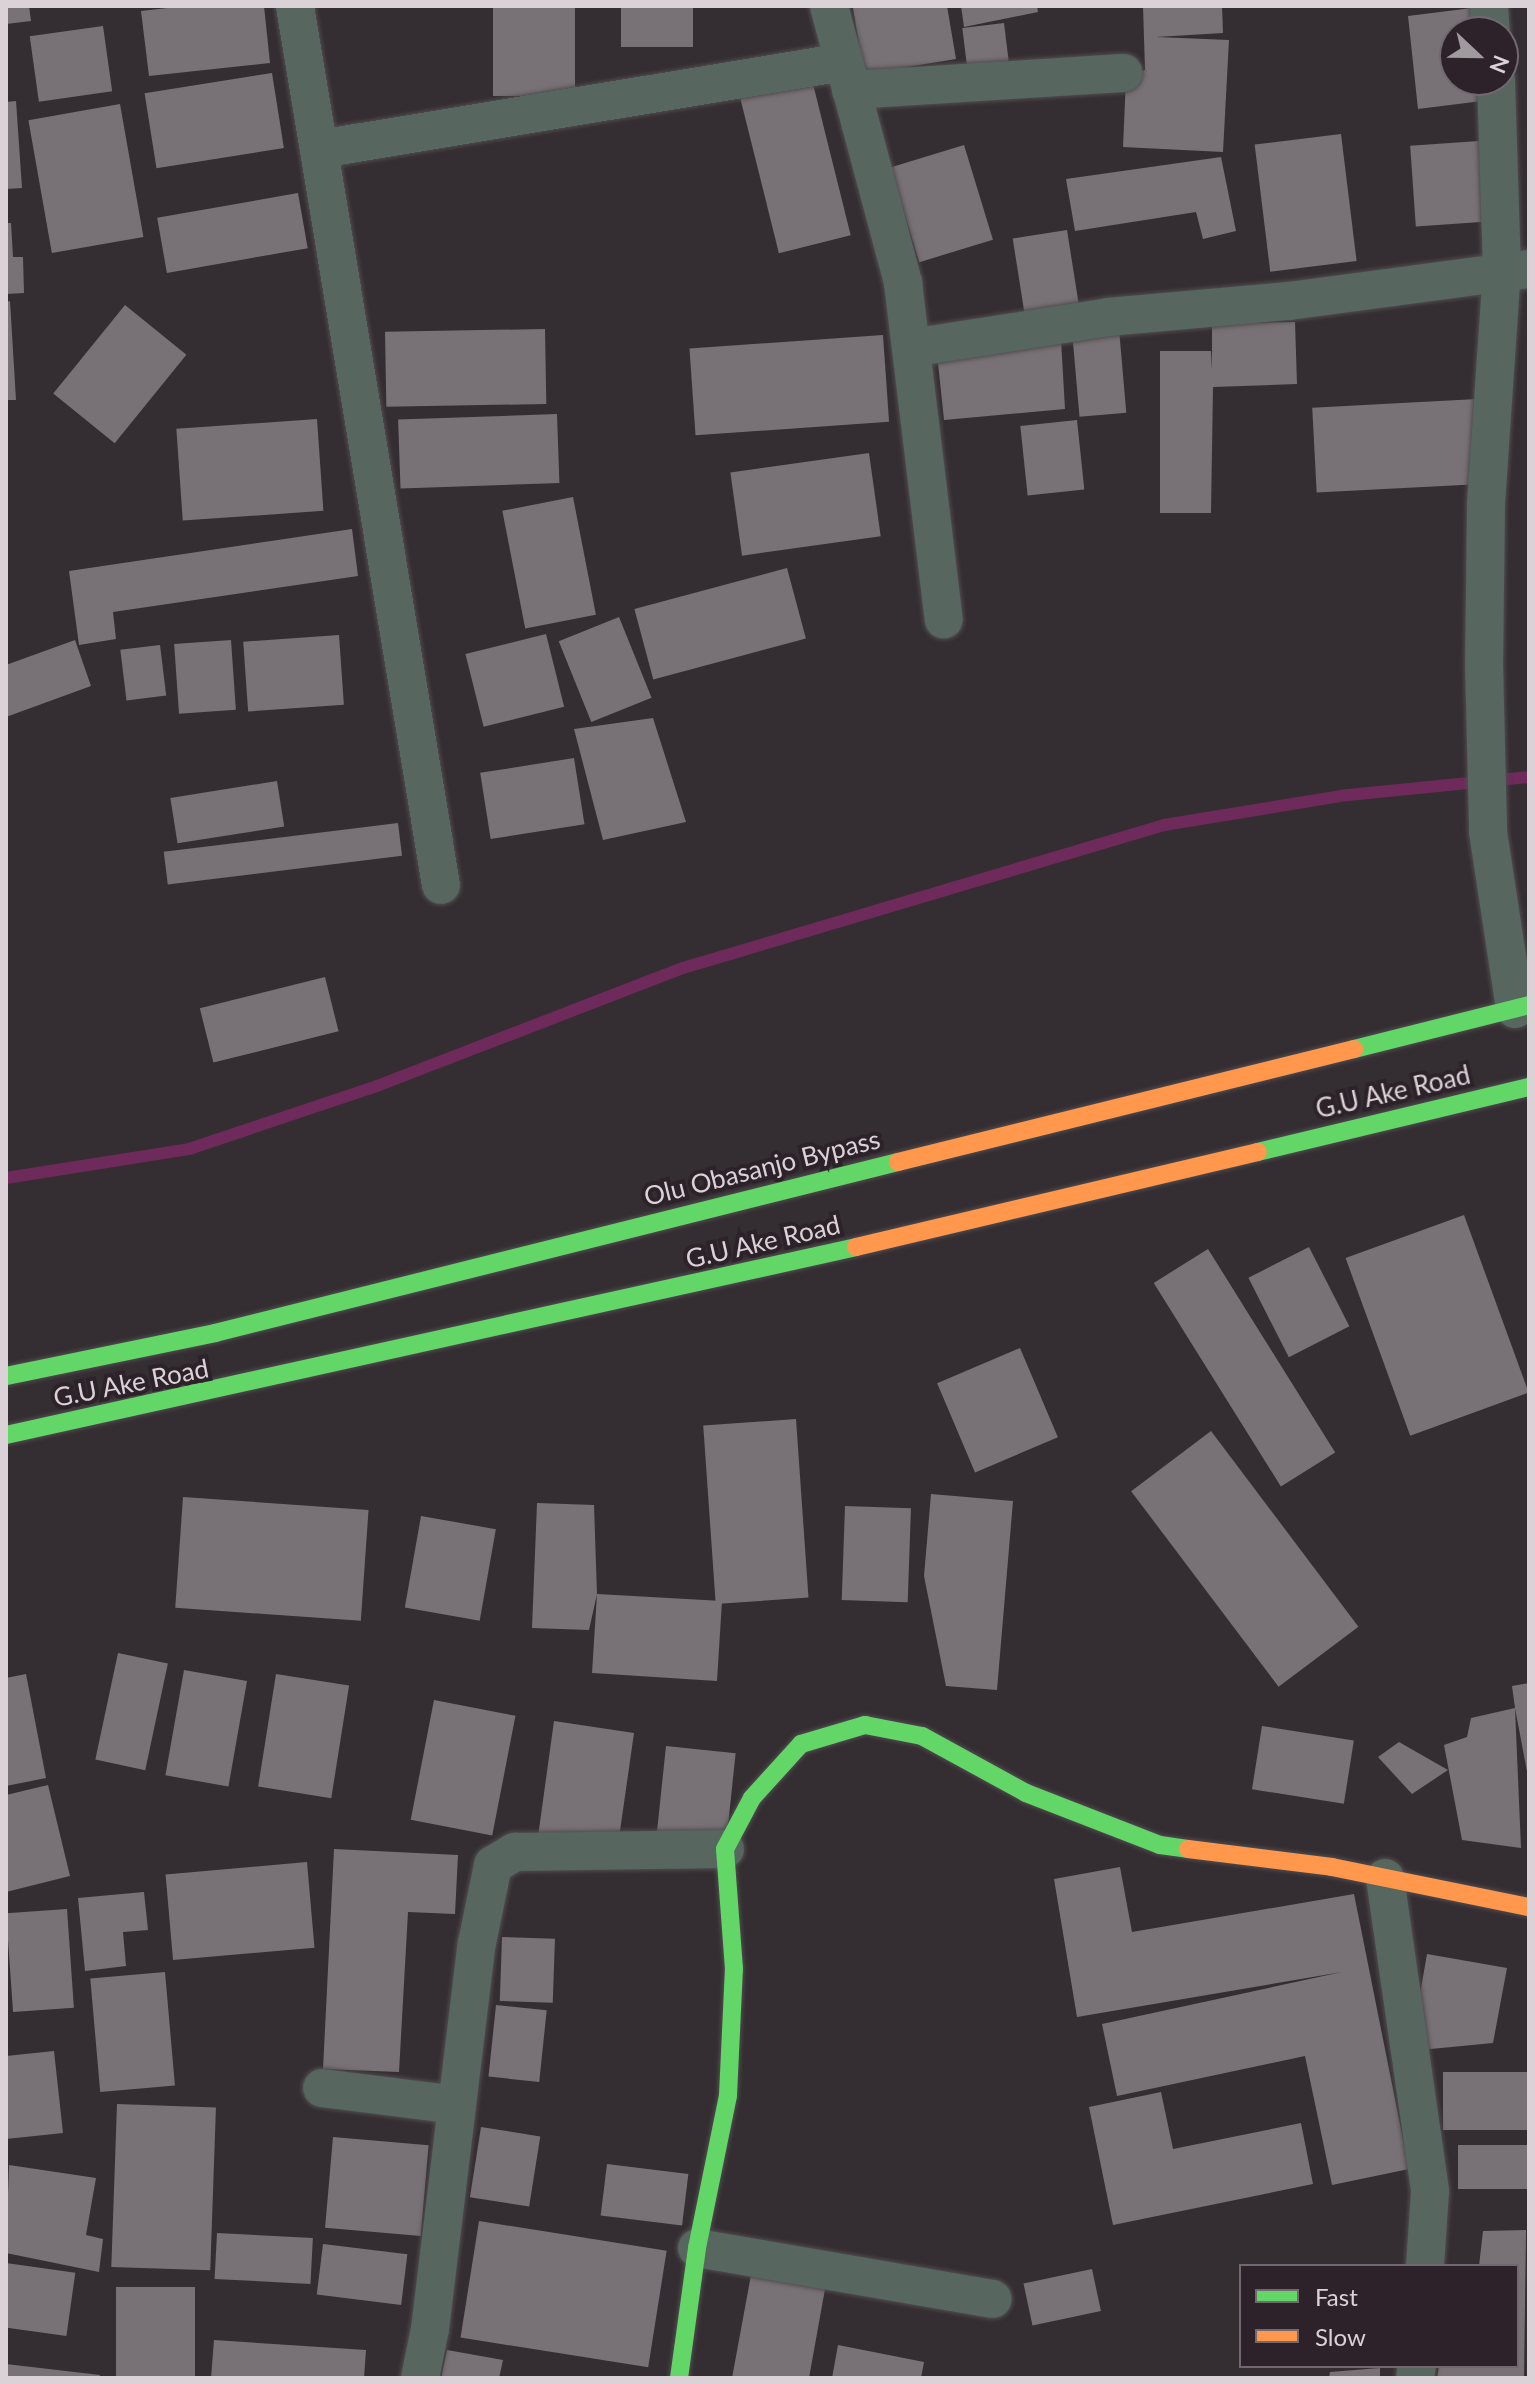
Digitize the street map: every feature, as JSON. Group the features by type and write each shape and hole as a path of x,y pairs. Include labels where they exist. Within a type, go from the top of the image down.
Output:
{"main road":[{"name":"Olu Obasanjo Bypass","path":"6,1376 230,1329 1522,1007"},
{"name":"G.U Ake Road","path":"6,1435 807,1259 1529,1087"},
{"path":"679,2378 697,2248 728,2095 734,1969 725,1849 752,1798 801,1744 865,1725 922,1736 1026,1793 1160,1845 1385,1878 1529,1907"}],"street":[{"path":"295,6 441,885"},
{"path":"829,6 903,283 944,620"},
{"path":"320,149 847,76 1123,73"},
{"path":"1508,96 1516,269 1486,506 1484,663 1488,832 1522,1007"},
{"path":"911,348 1108,317 1289,301 1516,269"},
{"path":"420,2378 477,1943 493,1865 515,1852 725,1849"},
{"path":"1385,1878 1430,2192 1425,2264"},
{"path":"322,2088 457,2105"},
{"path":"697,2248 993,2299"}],"building":[{"path":"6,6 29,6 31,21 6,24"},
{"path":"185,6 264,6 270,63 149,76 141,11"},
{"path":"493,6 575,6 575,96 493,96"},
{"path":"621,6 693,6 693,47 621,47"},
{"path":"947,6 956,59 864,74 853,8"},
{"path":"961,6 1037,6 1038,12 964,27"},
{"path":"1143,6 1222,6 1223,33 1156,37 1229,40 1223,152 1123,147 1126,78 1145,70"},
{"path":"1472,8 1473,16 1439,16 1439,96 1482,96 1482,101 1418,109 1408,16"},
{"path":"1004,23 1009,61 967,66 962,28"},
{"path":"103,26 112,91 39,102 30,36"},
{"path":"272,73 284,148 156,168 145,93"},
{"path":"812,80 851,235 779,253 740,98"},
{"path":"16,101 22,188 6,189 6,102"},
{"path":"120,104 143,237 52,253 28,120"},
{"path":"1341,134 1357,261 1270,272 1255,145"},
{"path":"1479,141 1485,222 1416,227 1410,146"},
{"path":"964,145 993,240 919,262 890,168"},
{"path":"1221,157 1236,231 1203,239 1196,212 1075,231 1066,179"},
{"path":"298,193 308,248 167,273 157,218"},
{"path":"6,223 11,223 13,257 23,257 24,293 6,294"},
{"path":"1067,230 1079,308 1025,317 1013,239"},
{"path":"10,301 16,400 6,400 6,302"},
{"path":"125,305 186,355 115,443 53,394"},
{"path":"1295,322 1297,384 1213,387 1211,513 1160,513 1160,351 1211,351 1212,370 1212,324"},
{"path":"545,329 546,404 386,407 385,332"},
{"path":"1119,329 1126,413 1079,417 1072,333"},
{"path":"883,335 889,422 696,435 689,349"},
{"path":"1061,340 1065,409 944,420 938,363"},
{"path":"1477,399 1481,484 1317,493 1312,408"},
{"path":"557,414 559,483 401,489 398,420"},
{"path":"317,419 323,511 183,521 176,429"},
{"path":"1077,420 1084,490 1028,496 1020,426"},
{"path":"869,453 881,536 742,556 730,472"},
{"path":"573,497 596,615 525,629 502,511"},
{"path":"352,529 358,576 113,612 116,639 79,645 69,571"},
{"path":"787,568 806,639 653,679 634,609"},
{"path":"619,617 652,698 591,722 559,641"},
{"path":"546,634 564,707 484,727 465,654"},
{"path":"339,635 344,705 248,712 243,642"},
{"path":"75,640 91,686 6,717 6,665"},
{"path":"231,640 236,710 179,714 174,644"},
{"path":"160,645 166,696 127,700 120,650"},
{"path":"653,718 686,822 603,840 574,729"},
{"path":"574,758 584,824 491,839 480,773"},
{"path":"277,781 284,826 178,843 170,798"},
{"path":"398,823 402,856 168,885 164,852"},
{"path":"325,977 339,1031 213,1063 200,1008"},
{"path":"1464,1215 1529,1393 1410,1436 1346,1258"},
{"path":"1309,1247 1349,1326 1289,1357 1248,1278"},
{"path":"1208,1249 1335,1453 1281,1486 1154,1283"},
{"path":"1020,1348 1058,1437 975,1472 937,1383"},
{"path":"796,1419 808,1598 716,1604 703,1425"},
{"path":"1211,1431 1358,1627 1279,1687 1131,1491"},
{"path":"931,1494 1013,1501 997,1690 946,1686 924,1576"},
{"path":"183,1497 369,1510 361,1621 175,1608"},
{"path":"537,1503 594,1505 597,1594 589,1630 532,1628"},
{"path":"845,1506 911,1508 908,1602 842,1600"},
{"path":"421,1516 496,1529 480,1621 405,1608"},
{"path":"597,1594 722,1601 717,1681 592,1673"},
{"path":"118,1653 168,1664 145,1770 95,1760"},
{"path":"184,1670 247,1681 228,1786 165,1775"},
{"path":"26,1674 46,1778 6,1786 6,1678"},
{"path":"276,1674 349,1686 331,1798 258,1787"},
{"path":"1529,1683 1529,1782 1512,1686"},
{"path":"434,1700 515,1716 492,1836 411,1820"},
{"path":"1515,1708 1521,1848 1462,1840 1444,1745 1467,1737 1471,1718"},
{"path":"554,1721 634,1733 619,1838 536,1851"},
{"path":"1262,1726 1354,1741 1344,1804 1252,1789"},
{"path":"1399,1742 1448,1770 1412,1794 1378,1757"},
{"path":"666,1746 736,1753 726,1849 656,1841"},
{"path":"48,1785 70,1876 6,1892 6,1795"},
{"path":"334,1849 458,1855 455,1914 408,1912 399,2072 323,2069"},
{"path":"307,1862 314,1948 173,1960 166,1874"},
{"path":"1120,1867 1132,1932 1354,1894 1409,2169 1332,2185 1305,2056 1117,2096 1102,2024 1342,1972 1077,2017 1054,1879"},
{"path":"144,1892 148,1930 123,1932 126,1966 85,1971 78,1898"},
{"path":"67,1909 74,2008 13,2012 6,1913"},
{"path":"502,1937 555,1939 553,2003 500,2001"},
{"path":"1427,1954 1507,1968 1493,2043 1410,2051"},
{"path":"165,1972 175,2086 100,2092 90,1979"},
{"path":"496,2005 547,2010 539,2082 488,2077"},
{"path":"54,2051 63,2133 6,2139 6,2056"},
{"path":"1443,2072 1529,2072 1529,2130 1443,2130"},
{"path":"1161,2092 1173,2149 1301,2123 1313,2184 1113,2225 1089,2107"},
{"path":"117,2104 216,2107 210,2270 111,2267"},
{"path":"481,2127 540,2136 529,2207 470,2197"},
{"path":"333,2137 429,2145 421,2236 325,2228"},
{"path":"1458,2145 1529,2145 1529,2189 1458,2189"},
{"path":"607,2164 688,2174 682,2226 601,2216"},
{"path":"9,2165 96,2178 86,2235 103,2239 99,2272 6,2253"},
{"path":"479,2221 667,2251 648,2367 461,2338"},
{"path":"1526,2230 1524,2378 1437,2378 1439,2368 1519,2368 1519,2264 1479,2264 1483,2231"},
{"path":"217,2233 313,2238 310,2284 215,2279"},
{"path":"323,2244 407,2254 401,2305 317,2295"},
{"path":"6,2263 75,2273 66,2336 6,2328"},
{"path":"1092,2269 1101,2311 1032,2326 1024,2284"},
{"path":"751,2275 825,2289 809,2378 732,2378"},
{"path":"116,2287 195,2287 195,2378 116,2378"},
{"path":"214,2340 366,2350 364,2378 211,2378"},
{"path":"838,2345 924,2362 921,2378 832,2378"},
{"path":"447,2350 503,2360 499,2378 441,2378"},
{"path":"6,2364 100,2375 99,2378 6,2378"},
{"path":"1380,2368 1380,2378 1329,2378 1330,2372"}],"waterway":[{"path":"6,1178 189,1149 377,1086 683,968 1164,825 1348,795 1529,777"}],"traffic: fast":[{"path":"1354,1049 1529,1005"},
{"path":"1258,1152 1529,1087"},
{"path":"6,1376 215,1333 898,1162"},
{"path":"6,1435 856,1247"},
{"path":"679,2378 697,2248 728,2095 734,1969 725,1849 752,1798 801,1744 865,1725 922,1736 1026,1793 1160,1845 1188,1849"}],"traffic: slow":[{"path":"898,1162 1354,1049"},
{"path":"856,1247 1258,1152"},
{"path":"1188,1849 1332,1867 1529,1907"}]}
